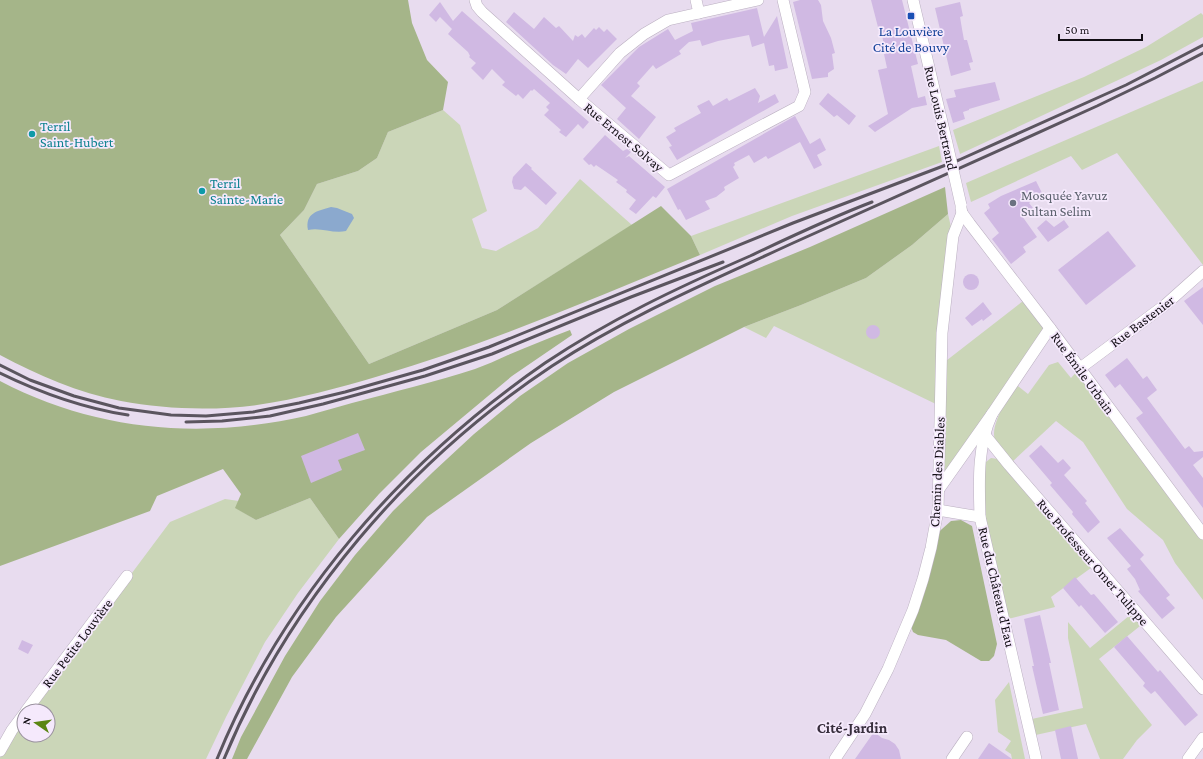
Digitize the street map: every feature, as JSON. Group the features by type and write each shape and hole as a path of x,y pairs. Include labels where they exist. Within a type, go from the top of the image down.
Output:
{"street":[{"path":"696,0 699,13"},
{"path":"579,99 620,53 644,34 668,20 758,0"},
{"name":"Rue Ernest Solvay","path":"476,3 579,99 669,175 799,106 805,92 783,0"},
{"name":"Rue Louis Bertrand","path":"913,0 962,209"},
{"name":"Rue Émile Urbain","path":"962,209 970,224 1050,328 1203,534"},
{"name":"Chemin des Diables","path":"835,759 865,714 888,669 903,636 923,579 931,548 938,510 942,333 953,236 962,209"},
{"name":"Rue Bastenier","path":"1079,369 1165,305 1203,271"},
{"path":"939,488 992,414 1050,328"},
{"name":"Rue du Château d'Eau","path":"992,414 984,434 981,451 979,476 980,517 1036,759"},
{"name":"Rue Professeur Omer Tulippe","path":"984,434 1014,471 1203,689"},
{"path":"938,510 980,517"},
{"name":"Rue Petite Louvière","path":"32,703 127,576"},
{"path":"0,751 16,725"},
{"path":"952,759 966,736"},
{"path":"1188,759 1203,738"}],"green space":[{"name":"Terril Sainte-Marie","path":"0,0 408,0 412,23 427,60 448,82 443,110 388,132 377,158 358,171 317,184 304,210 280,235 369,364 497,310 661,206 691,236 700,255 541,320 461,350 364,380 288,400 240,407 188,408 137,404 105,398 74,388 29,370 0,355"},
{"path":"1201,13 1203,15 1203,37 1161,60 960,154 953,130 1084,77 1146,47"},
{"path":"1203,81 1203,265 1117,153 1082,170 1071,156 971,202 966,183"},
{"path":"443,110 460,125 487,211 472,219 482,248 496,251 538,228 580,179 632,225 497,310 369,364 280,235 304,210 317,184 358,171 377,158 388,132"},
{"path":"939,146 942,162 792,216 700,255 691,236"},
{"path":"945,187 948,214 912,245 866,278 744,327 614,392 531,443 427,517 336,617 292,677 247,759 232,759 241,737 285,656 320,601 355,555 393,511 433,472 474,434 520,396 568,363 629,329 715,286 810,247"},
{"path":"948,214 953,236 942,364 1027,298 1050,328 1014,383 1028,394 1049,365 1058,362 1071,378 1079,369 1203,534 1203,600 1175,563 1163,540 1127,509 1083,442 1056,421 1011,463 998,446 994,436 996,422 1003,404 939,489 940,406 774,326 766,338 744,327 866,278 912,245"},
{"path":"570,330 572,335 512,376 421,452 379,494 339,539 310,498 256,520 235,508 241,494 223,469 157,496 150,511 0,566 0,381 36,398 73,411 111,420 149,426 188,429 227,428 306,416 445,378 479,367"},
{"path":"991,458 998,459 1095,565 1051,597 1055,607 1004,620 980,517 983,468 986,462"},
{"path":"310,498 339,539 298,593 265,642 206,759 0,759 0,756 16,731 16,743 56,743 56,703 35,703 170,522 225,499 239,501 236,508 256,520"},
{"path":"961,520 972,526 997,644 994,656 989,661 981,661 946,640 918,635 913,632 909,621 933,537 951,521"},
{"path":"1135,611 1145,622 1099,659 1152,725 1137,740 1123,759 1100,759 1086,724 1031,736 1027,720 1083,708 1068,638 1068,622 1090,648"},
{"path":"1009,682 1025,759 1012,759 1011,754 1005,750 1011,741 998,732 995,700"}],"water":[{"path":"331,207 352,214 354,218 346,231 336,232 318,229 308,230 308,220 310,216"}],"building":[{"path":"800,0 818,0 821,5 823,21 831,38 835,53 832,54 834,69 828,73 828,77 812,79 793,2"},
{"path":"871,0 902,0 918,64 911,66 918,98 925,96 927,105 912,108 875,132 868,126 888,114 878,70 887,68 884,54 886,54 881,31 879,31"},
{"path":"440,2 453,21 462,11 589,122 583,129 578,124 566,137 559,132 561,130 544,115 549,110 546,107 550,103 534,89 532,91 531,90 523,99 518,94 516,96 502,85 505,82 492,69 483,80 471,68 476,63 469,57 468,52 448,34 452,29 440,17 436,22 429,15"},
{"path":"960,2 963,16 960,17 964,40 967,40 973,62 969,63 971,70 951,76 935,8"},
{"path":"757,8 764,37 777,16 788,68 775,71 774,65 769,66 764,43 752,47 749,35 718,41 702,46 700,40 689,42 679,51 681,54 656,69 653,65 637,83 640,86 631,96 656,117 639,139 617,119 626,108 601,85 639,47 668,29 675,40 693,31 691,23"},
{"path":"514,12 534,29 544,17 556,28 559,26 573,41 575,35 578,37 582,34 585,38 594,28 596,30 599,27 604,32 607,29 617,39 588,68 578,59 566,74 553,65 506,22"},
{"path":"995,82 1000,100 969,109 963,112 965,119 953,123 946,99 956,97 954,90"},
{"path":"755,88 760,96 758,103 775,94 779,102 677,160 669,147 672,146 666,137 676,131 674,128 701,113 697,106 709,100 713,106 727,98 729,101"},
{"path":"828,93 856,116 849,125 837,115 834,117 819,104"},
{"path":"795,116 810,144 820,138 826,150 817,155 822,165 814,169 800,142 768,159 766,156 754,163 749,155 734,163 735,165 733,167 739,178 724,187 725,190 716,197 705,201 710,209 686,220 680,209 678,210 667,189"},
{"path":"605,135 623,151 627,149 631,152 625,158 629,156 665,187 656,198 653,196 636,214 629,209 636,200 626,192 627,190 616,182 618,180 596,165 594,167 591,164 589,165 583,159"},
{"path":"526,163 557,193 546,205 525,186 521,190 514,189 512,182 513,177"},
{"path":"1036,181 1042,193 1029,203 1033,208 1022,216 1037,237 1023,247 1026,252 1011,264 992,239 999,233 984,213 990,208 988,204 1001,196"},
{"path":"1046,220 1054,227 1064,220 1069,227 1048,242 1037,228"},
{"path":"1108,231 1136,266 1086,305 1058,270"},
{"path":"971,274 977,276 979,282 977,288 971,290 965,288 963,282 965,276"},
{"path":"1203,287 1203,325 1184,301"},
{"path":"983,302 992,314 983,321 982,319 972,326 965,318"},
{"path":"873,325 878,327 880,332 878,337 873,339 868,337 866,332 868,327"},
{"path":"1127,358 1143,379 1147,376 1157,390 1147,398 1185,449 1189,446 1194,452 1203,451 1203,457 1193,465 1203,478 1203,508 1136,418 1143,413 1120,384 1115,388 1105,375"},
{"path":"358,433 365,450 338,460 342,470 311,483 301,456"},
{"path":"1041,445 1058,463 1063,459 1071,468 1064,475 1087,501 1085,503 1100,522 1088,533 1072,514 1073,512 1050,485 1052,483 1029,456"},
{"path":"1120,528 1144,555 1140,559 1170,595 1166,598 1175,608 1162,619 1138,591 1140,590 1135,579 1127,569 1131,566 1107,538"},
{"path":"1075,577 1091,595 1094,594 1118,622 1105,633 1081,605 1079,607 1063,588"},
{"path":"1040,615 1051,663 1049,663 1059,710 1043,714 1032,666 1034,666 1024,619"},
{"path":"1127,636 1158,672 1160,670 1198,715 1185,726 1155,691 1151,694 1143,686 1145,683 1114,647"},
{"path":"22,640 33,645 28,654 18,649"},
{"path":"1071,726 1078,759 1061,759 1055,730"},
{"path":"874,732 882,738 895,744 899,750 901,759 855,759"},
{"path":"989,743 1012,759 978,759"}],"railway":[{"path":"0,365 30,380 74,396 119,408 171,415 206,416 253,412 345,392 423,370 489,347 793,223 959,160 1126,85 1203,45"},
{"path":"224,759 251,700 283,644 319,590 359,538 403,490 450,445 500,404 552,366 610,331 701,285 1097,106 1203,53"},
{"path":"217,759 244,700 276,643 312,589 352,537 396,489 443,444 493,402 545,363 594,332 619,318 697,280 810,228 872,202"},
{"path":"186,422 222,421 270,416 323,404 425,376 492,354 631,297 723,262"},
{"path":"0,373 62,399 128,415"}],"place":[{"name":"La Louvière Cité de Bouvy","path":"911,16"},
{"name":"Terril Saint-Hubert","path":"32,134"},
{"name":"Terril Sainte-Marie","path":"202,191"},
{"name":"Mosquée Yavuz Sultan Selim","path":"1013,203"}],"district":[{"name":"Cité-Jardin","path":"852,728"}]}
